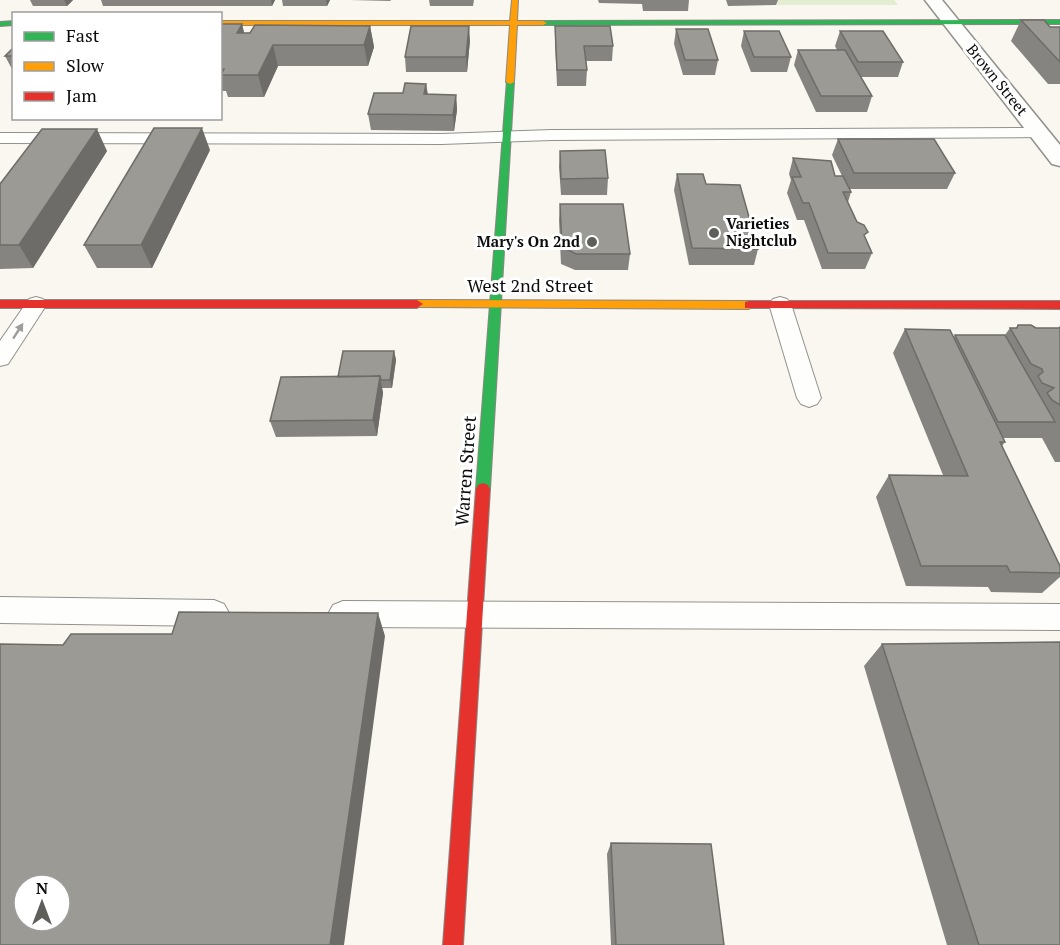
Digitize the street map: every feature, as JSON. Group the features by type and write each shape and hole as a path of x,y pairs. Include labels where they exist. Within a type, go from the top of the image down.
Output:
{"street":[{"name":"Warren Street","path":"453,945 514,0"},
{"name":"Brown Street","path":"933,0 1060,159"},
{"path":"222,23 1060,22"},
{"name":"West 2nd Street","path":"0,304 1060,305"}],"lane":[{"path":"0,138 442,139 1039,133"},
{"path":"0,358 36,304"},
{"path":"780,304 809,398"},
{"path":"0,610 242,613"},
{"path":"320,614 1060,617"}],"green space":[{"path":"774,0 894,0 898,5 776,5"}],"building":[{"path":"1021,20 1044,20 1050,27 1060,27 1060,62"},
{"path":"222,24 242,24 237,33 250,33 255,25 370,26 364,45 273,45 258,75 222,75 224,69 222,69"},
{"path":"411,26 469,26 466,57 405,57"},
{"path":"555,26 610,26 613,46 584,46 587,70 557,70"},
{"path":"676,29 708,29 718,60 685,60"},
{"path":"744,31 779,31 791,57 754,57"},
{"path":"840,31 883,31 903,62 858,62"},
{"path":"12,49 12,56 5,56"},
{"path":"798,50 845,50 872,96 821,96"},
{"path":"405,83 426,84 424,94 456,95 453,115 368,114 374,93 403,93"},
{"path":"154,128 202,128 141,245 84,245"},
{"path":"42,129 97,129 19,245 0,245 0,184"},
{"path":"838,139 934,139 955,173 854,173"},
{"path":"605,150 608,178 561,179 560,151"},
{"path":"793,158 831,161 835,176 843,176 851,192 843,192 857,222 864,225 868,232 864,235 872,253 828,253 809,203 803,203 792,177 801,177"},
{"name":"Varieties Nightclub","path":"677,174 703,174 706,184 740,185 758,249 692,248"},
{"name":"Mary's On 2nd","path":"560,204 623,204 630,254 576,254 562,247"},
{"path":"1018,325 1031,325 1036,328 1060,327 1060,405 1047,393 1054,388 1042,383 1038,376 1043,372 1042,369 1031,364 1010,328 1017,328"},
{"path":"905,329 950,330 1005,442 1000,442 1060,566 1060,573 1010,572 1007,566 921,566 889,475 968,476"},
{"path":"955,335 1005,335 1055,422 998,422"},
{"path":"343,351 394,351 390,380 381,380 380,376 338,377"},
{"path":"380,376 373,420 270,421 281,377"},
{"path":"179,612 378,613 330,945 0,945 0,644 63,645 71,634 172,634"},
{"path":"1060,642 1060,945 979,945 882,644"},
{"path":"611,843 711,844 724,945 616,945"}],"traffic: fast":[{"path":"543,23 1060,22"},
{"path":"0,24 12,23"},
{"path":"483,489 510,82"}],"traffic: slow":[{"path":"510,82 515,0"},
{"path":"222,23 543,23"},
{"path":"417,304 749,305"}],"traffic: jam":[{"path":"0,304 417,304"},
{"path":"749,305 1060,305"},
{"path":"453,945 483,489"}],"place":[{"name":"Varieties Nightclub","path":"714,233"},
{"name":"Mary's On 2nd","path":"592,242"}]}
